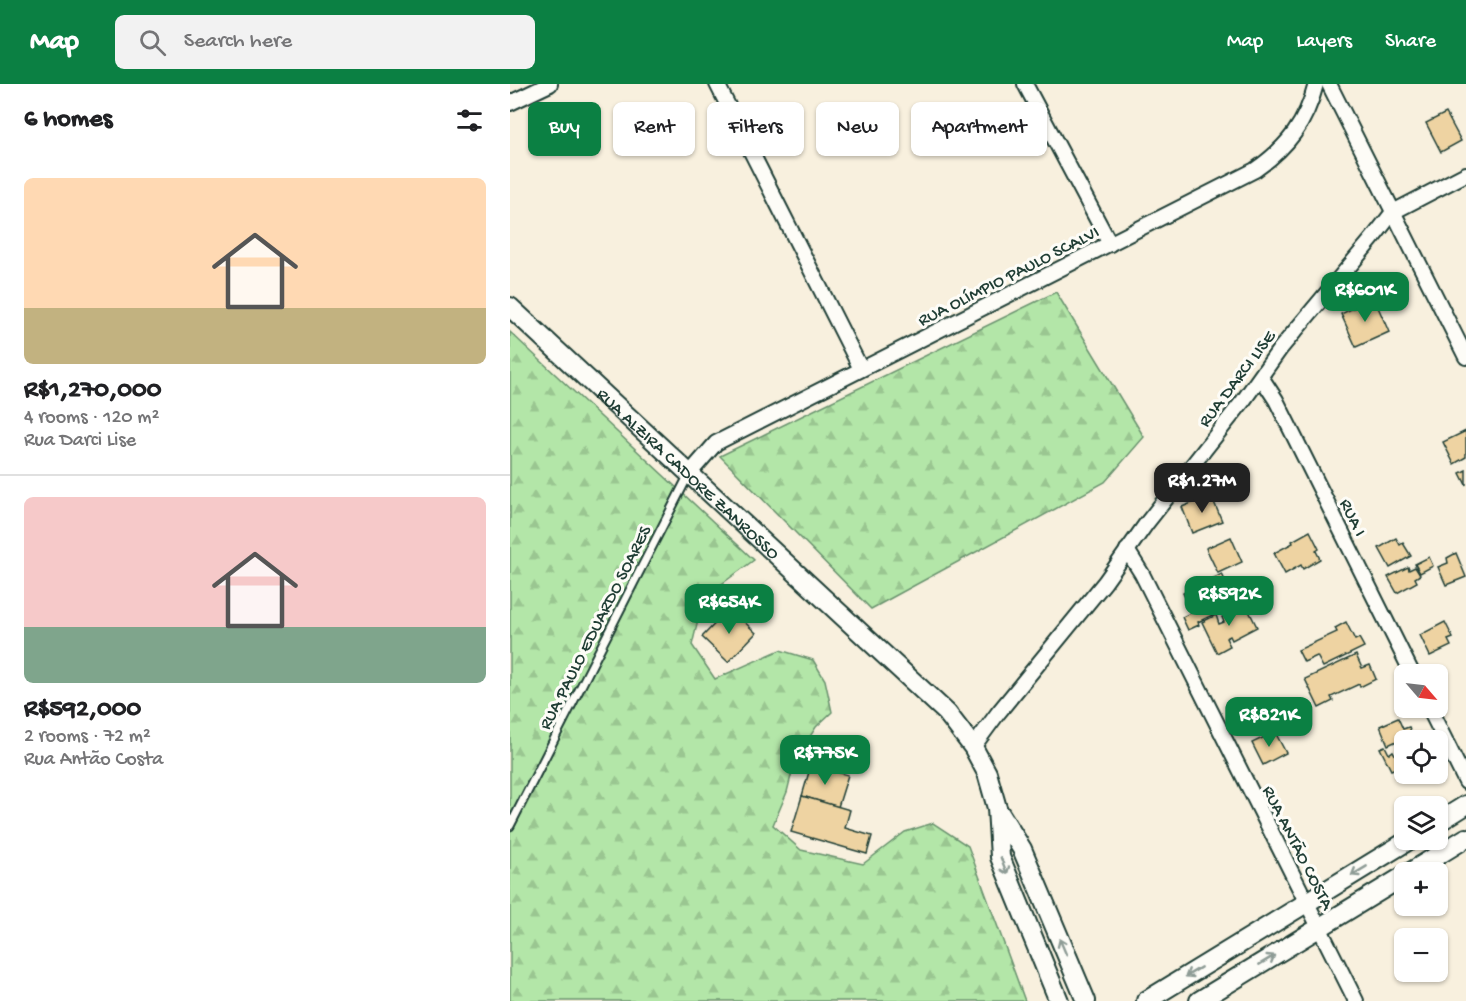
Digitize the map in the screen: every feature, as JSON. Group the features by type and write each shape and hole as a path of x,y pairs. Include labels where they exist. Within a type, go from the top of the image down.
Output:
{"street":[{"path":"510,103 550,84"},
{"path":"717,84 861,369"},
{"path":"1025,84 1110,244"},
{"name":"RUA OLÍMPIO PAULO SCALVI","path":"689,474 716,443 1255,170 1273,158 1288,143 1310,106 1316,84"},
{"path":"1329,84 1466,357"},
{"name":"RUA DARCI LISE","path":"973,747 1105,582 1146,524 1261,377 1280,349 1393,212 1466,174"},
{"name":"RUA ALZIRA CADORE ZANROSSO","path":"510,307 947,713 973,747 987,773 997,808 1000,857 1059,1001"},
{"name":"RUA I","path":"1261,377 1276,400 1408,664"},
{"name":"RUA ANTÃO COSTA","path":"1127,550 1142,574 1356,1001"},
{"path":"1434,718 1466,782"},
{"path":"1448,816 1466,805"},
{"name":"RUA ALZIRA CADORE ZANROSSO","path":"997,808 1022,849 1086,1001"},
{"path":"1427,862 1466,838"},
{"path":"1146,1001 1394,849"},
{"path":"1199,1001 1394,882"}],"lane":[{"name":"RUA PAULO EDUARDO SOARES","path":"510,826 689,474"}],"green space":[{"path":"1056,292 1144,437 1105,482 871,609 720,456"},
{"path":"510,332 754,560 715,589 699,616 692,645 715,679 780,650 813,660 825,680 832,712 816,727 795,760 787,792 773,825 801,850 863,864 905,832 933,823 968,846 1025,1001 510,1001"}],"building":[{"path":"1446,113 1461,141 1441,152 1426,123"},
{"path":"1374,298 1389,332 1356,347 1341,314"},
{"path":"1466,431 1466,457 1454,464 1443,442"},
{"path":"1466,470 1466,485 1460,473"},
{"path":"1211,495 1222,521 1192,533 1182,507"},
{"path":"1310,531 1319,549 1316,551 1320,559 1303,569 1301,565 1285,574 1274,553"},
{"path":"1231,537 1242,562 1218,573 1206,548"},
{"path":"1396,538 1400,545 1403,543 1411,556 1390,568 1379,548"},
{"path":"1456,553 1466,577 1446,585 1438,567 1448,563 1447,558"},
{"path":"1429,557 1433,566 1420,573 1415,564"},
{"path":"1408,567 1409,570 1415,567 1420,575 1415,578 1417,582 1397,593 1388,577"},
{"path":"1222,574 1227,585 1222,587 1231,606 1198,622 1199,625 1188,630 1182,617 1199,609 1197,604 1190,608 1183,593"},
{"path":"1246,605 1257,627 1232,640 1230,636 1226,638 1230,646 1217,653 1202,622 1216,615 1219,624 1224,622 1222,617"},
{"path":"730,608 756,633 728,662 702,637"},
{"path":"1346,622 1355,640 1359,638 1364,647 1323,667 1317,656 1304,662 1298,650 1337,632 1335,628"},
{"path":"1445,622 1453,638 1448,640 1451,646 1430,656 1420,635"},
{"path":"1356,655 1362,668 1370,665 1376,679 1331,697 1333,701 1319,708 1305,679"},
{"path":"1398,718 1403,729 1409,727 1410,730 1394,730 1394,742 1388,745 1380,726"},
{"path":"1275,732 1286,753 1263,765 1252,743"},
{"path":"1385,746 1389,754 1393,751 1394,769 1391,770 1380,748"},
{"path":"811,765 848,775 838,807 802,796"},
{"path":"802,796 850,810 845,828 872,836 867,854 791,832"}]}
